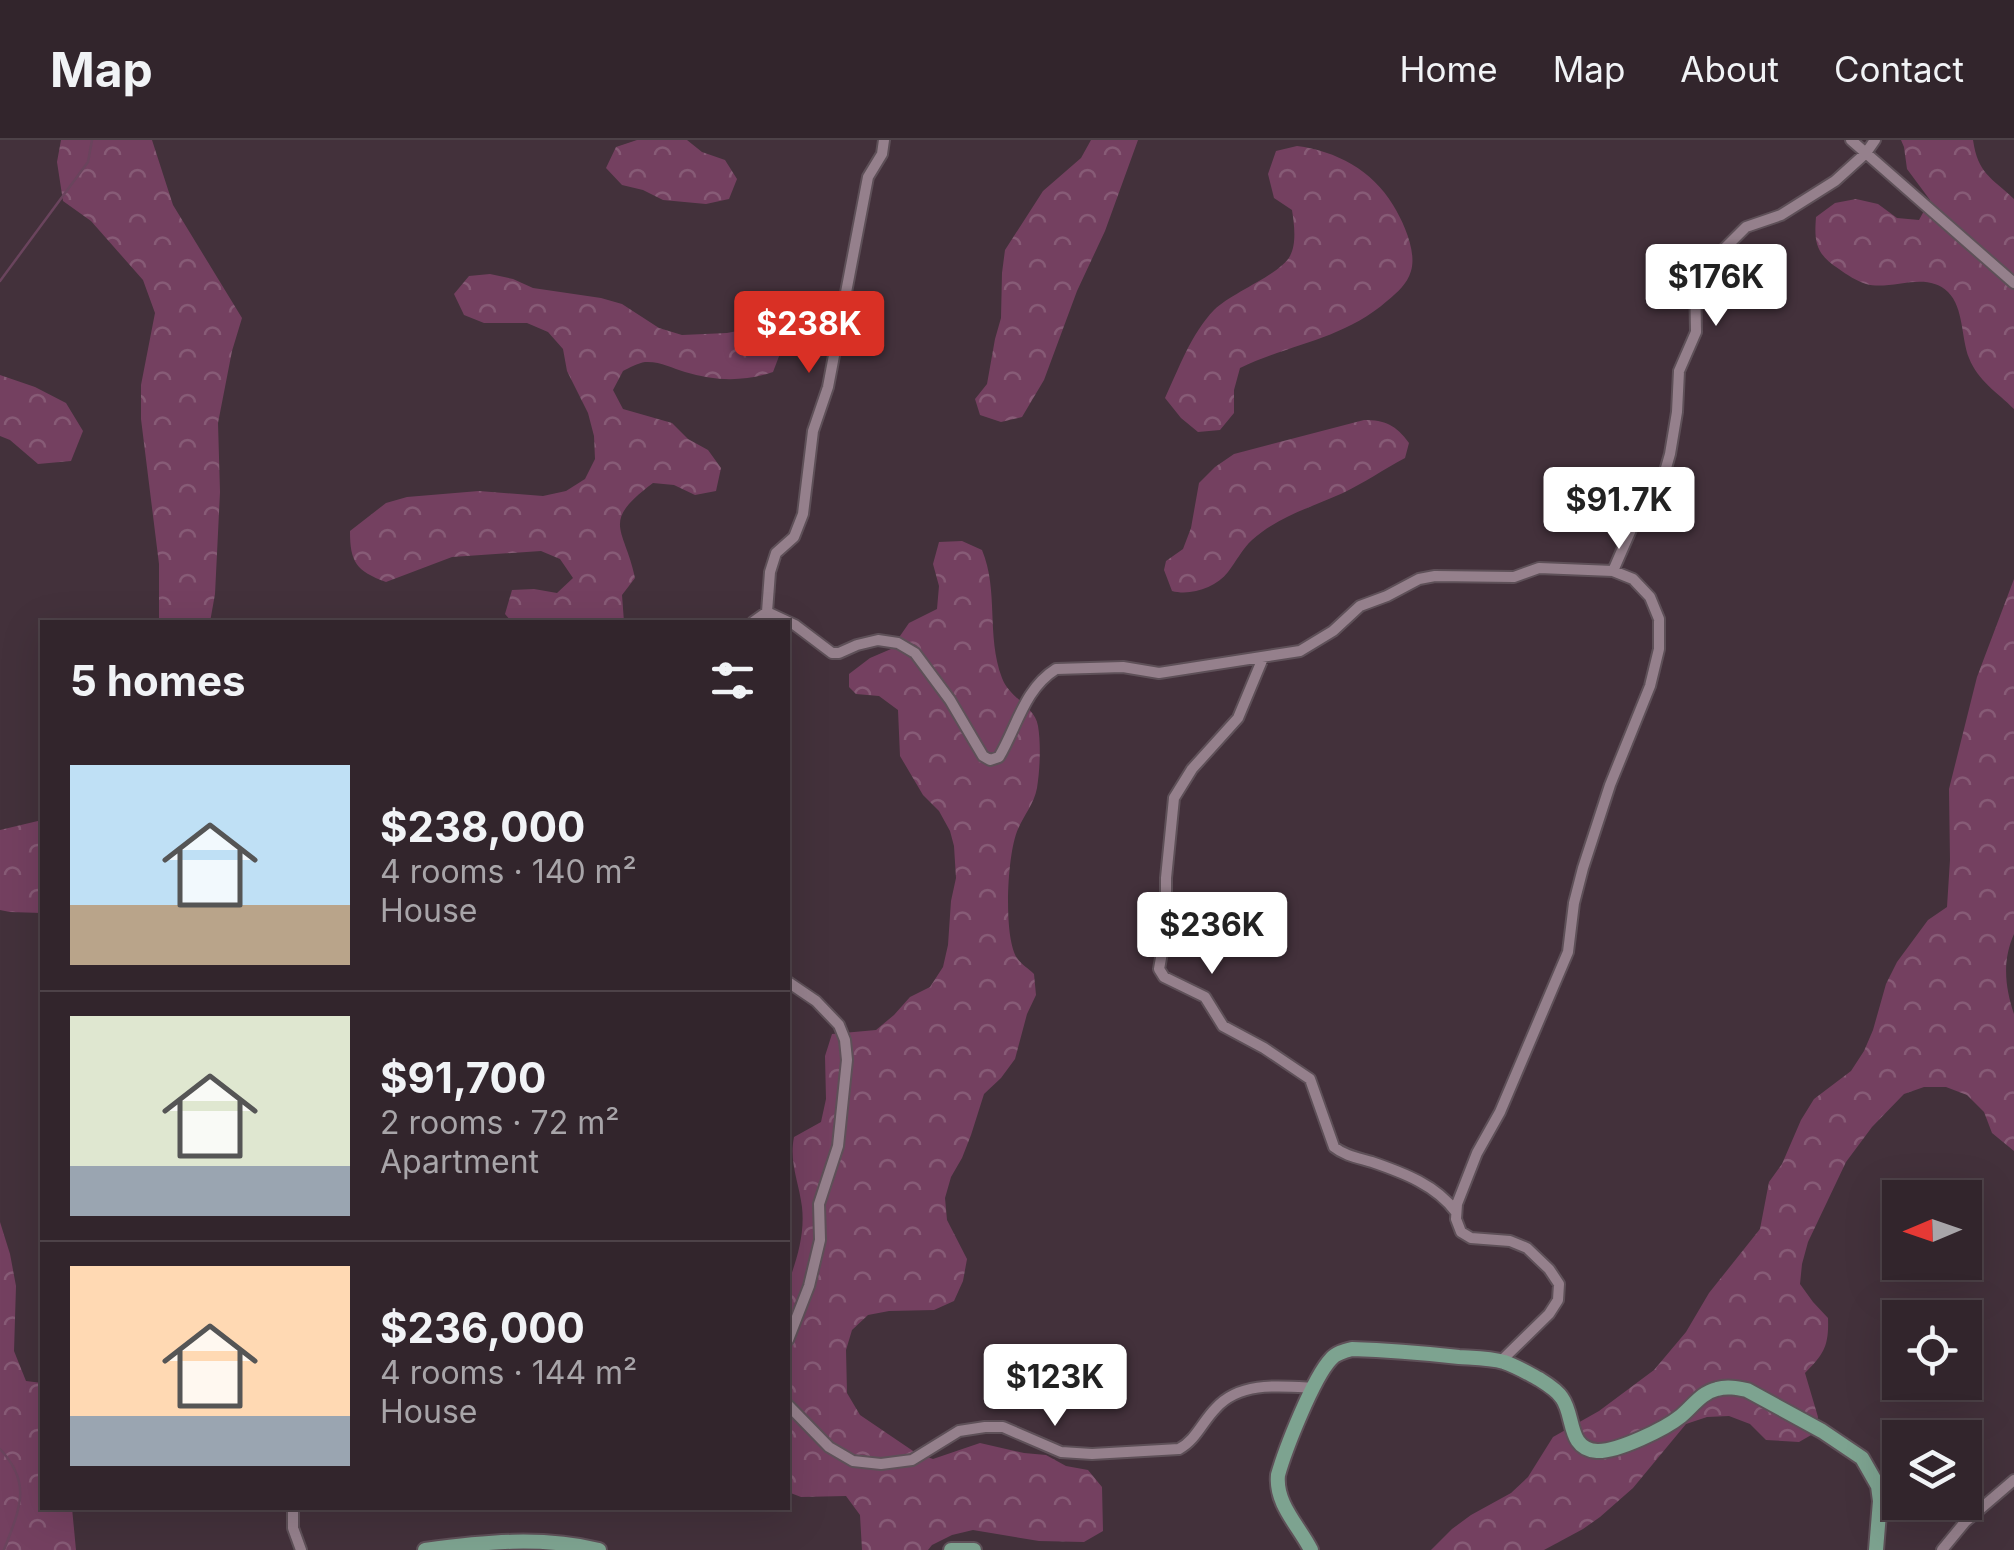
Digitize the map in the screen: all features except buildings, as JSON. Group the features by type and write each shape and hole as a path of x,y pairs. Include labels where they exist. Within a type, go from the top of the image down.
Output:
{"main road":[{"path":"1311,1550 1288,1513 1277,1483 1314,1388 1331,1359 1352,1350 1501,1361 1538,1378 1562,1397 1578,1442 1592,1450 1624,1445 1668,1424 1706,1392 1718,1388 1747,1390 1862,1458 1878,1486 1876,1550"},
{"path":"425,1550 509,1541 599,1550"},
{"path":"951,1550 974,1550"}],"street":[{"path":"767,612 766,594 776,553 794,537 803,514 813,431 828,387 868,177 882,154 884,140"},
{"path":"1850,140 2014,283"},
{"path":"1613,571 1634,525 1647,514 1660,489 1670,454 1678,412 1678,371 1696,332 1695,278 1746,227 1806,201 1866,153 1875,140"},
{"path":"790,624 832,652 878,640 898,643 916,654 950,700 983,756 990,760 998,757 1008,742 1027,698 1056,669 1123,667 1159,674 1300,651 1360,606 1435,576 1514,577 1539,568 1613,571 1633,579 1650,597 1658,619 1659,649 1650,686 1583,868 1568,952 1456,1204 1461,1232 1472,1238 1510,1241 1527,1248 1559,1284 1558,1300 1549,1314 1501,1361"},
{"path":"756,620 767,612"},
{"path":"767,612 783,620"},
{"path":"1262,658 1238,718 1192,769 1174,798 1166,878 1166,930 1159,968 1164,977 1205,997 1223,1026 1310,1079 1334,1148 1340,1153 1424,1183 1444,1196 1456,1212"},
{"path":"790,983 816,1001 839,1025 846,1060 838,1146 820,1204 820,1240 809,1286 790,1335"},
{"path":"790,1406 829,1447 854,1461 880,1464 912,1460 959,1431 1003,1426 1061,1452 1178,1449 1188,1444 1216,1406 1237,1392 1270,1386 1314,1388"},
{"path":"1942,1550 1965,1522 2014,1480"},
{"path":"293,1510 293,1528 300,1550"}],"green space":[{"path":"61,140 152,140 173,205 242,318 218,423 220,492 210,620 159,620 159,564 141,419 141,385 155,313 143,280 91,221 63,201 57,162"},
{"path":"637,140 687,140 702,152 725,160 737,179 729,199 706,204 663,200 622,185 606,168 616,147"},
{"path":"1091,140 1138,140 1105,231 1077,291 1044,380 1022,417 1001,422 980,415 975,399 987,384 1001,318 1005,250 1043,191 1081,158"},
{"path":"1901,140 1973,140 1982,168 2014,199 2014,409 1973,366 1957,306 1948,292 1930,282 1866,284 1831,264 1818,247 1816,217 1835,203 1856,199 1878,204 1897,218 1919,220 1930,200 1907,169"},
{"path":"1297,146 1325,152 1352,164 1375,182 1405,228 1411,246 1411,271 1405,284 1370,314 1334,333 1240,368 1234,390 1234,413 1220,430 1198,432 1165,398 1206,319 1232,296 1277,270 1290,256 1294,239 1292,210 1274,198 1268,174 1276,151"},
{"path":"490,274 533,288 601,298 622,304 659,328 682,335 748,329 770,332 781,351 773,372 751,377 707,377 650,362 623,371 613,390 623,409 672,423 688,439 708,450 721,468 716,491 695,495 674,485 653,483 626,507 620,526 635,578 622,595 624,620 510,620 505,614 512,590 557,593 573,578 560,559 541,551 452,557 386,582 361,569 353,558 350,531 386,503 407,497 479,491 543,496 566,491 585,479 595,459 588,413 567,371 563,349 548,332 527,323 484,323 464,315 454,294 469,276"},
{"path":"0,375 66,403 83,431 71,461 38,464 0,436"},
{"path":"1364,420 1395,428 1409,443 1405,458 1351,489 1272,525 1248,544 1228,572 1210,586 1172,591 1164,570 1166,561 1183,549 1199,483 1215,467 1234,454"},
{"path":"962,541 982,550 990,581 995,646 1002,678 1038,726 1037,788 1014,841 1008,895 1013,947 1019,960 1034,974 1036,995 1015,1059 984,1094 945,1198 947,1220 967,1259 954,1301 934,1310 868,1315 852,1330 846,1350 847,1393 860,1415 916,1453 933,1459 980,1443 1046,1455 1066,1466 1088,1470 1102,1487 1103,1531 1084,1542 1039,1541 973,1530 952,1535 928,1550 862,1550 860,1515 846,1496 801,1497 790,1493 790,1278 800,1246 803,1217 793,1146 794,1137 821,1122 826,1099 825,1056 832,1034 876,1030 910,997 930,987 943,967 956,878 950,831 900,756 898,710 879,696 856,694 849,687 849,674 870,658 891,649 909,623 937,609 939,586 933,564 939,542"},
{"path":"2014,579 2014,934 2006,974 2014,1014 2014,1151 1992,1133 1984,1112 1967,1095 1946,1087 1924,1087 1904,1094 1846,1162 1808,1242 1802,1264 1800,1284 1828,1318 1824,1349 1805,1373 1818,1417 1813,1434 1799,1442 1766,1440 1750,1424 1729,1416 1707,1417 1686,1424 1633,1488 1600,1517 1544,1550 1431,1550 1471,1515 1511,1493 1528,1477 1553,1437 1599,1411 1654,1370 1760,1229 1769,1182 1782,1164 1801,1120 1814,1099 1851,1071 1873,1030 1886,984 1897,962 1928,920 1947,907 1949,789 1977,677"},
{"path":"40,820 40,913 0,910 0,830"},
{"path":"0,1222 16,1286 14,1351 26,1381 40,1383 40,1510 72,1510 76,1550 0,1550"}],"waterway":[{"path":"0,281 88,162 92,140"},
{"path":"0,1449 17,1474 20,1486 18,1510 4,1550"}]}
